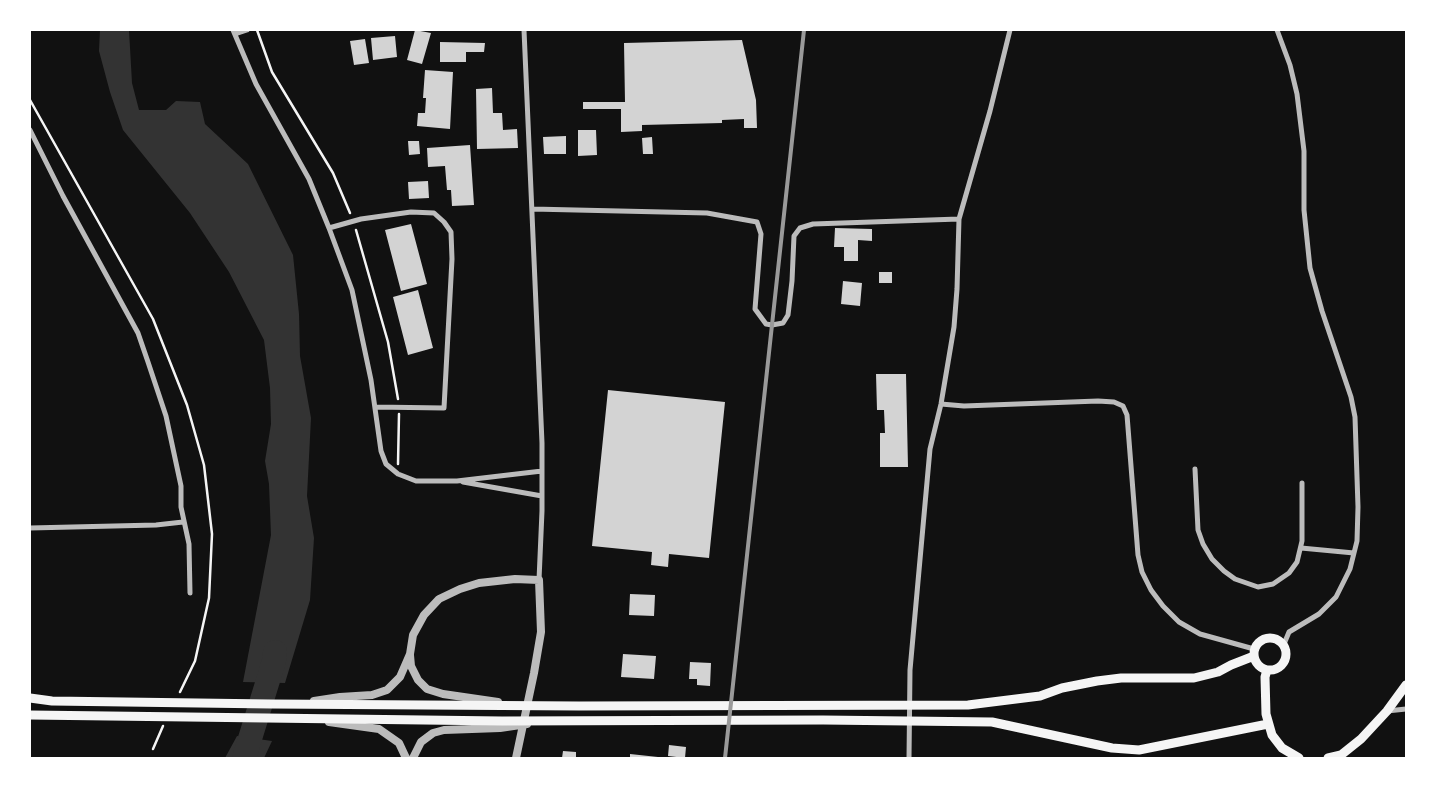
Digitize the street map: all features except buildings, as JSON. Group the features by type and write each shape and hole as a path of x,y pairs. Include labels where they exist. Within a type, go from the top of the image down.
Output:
{"main road":[{"path":"30,698 52,702 519,705 897,706 989,704 1040,696 1062,688 1097,681 1121,678 1194,678 1218,672 1254,653 1260,641 1270,637 1280,640 1284,644 1287,655 1282,665 1268,670 1258,666 1254,653"},
{"path":"1268,670 1265,677 1268,724 1272,735 1282,748 1299,758"},
{"path":"1328,758 1341,755 1361,739 1387,712 1406,686"},
{"path":"30,715 544,722 823,720 992,722 1112,748 1139,750 1268,724"}],"street":[{"path":"247,30 234,32 256,84 309,179 352,290 371,380 381,451 386,464 398,474 416,481 458,481 542,471"},
{"path":"516,758 541,632 539,580 542,471 524,30"},
{"path":"909,758 910,670 930,449 942,404 954,327 959,219 990,111 1010,30"},
{"path":"1276,30 1290,65 1298,94 1304,150 1304,210 1310,268 1355,417 1358,507 1354,553 1350,569 1336,597 1319,614 1290,632 1284,644"},
{"path":"30,130 63,196 138,333 166,416 181,486 184,522 189,544 190,593"},
{"path":"532,210 707,213 756,222 761,234 755,309 766,324 772,325 783,323 788,315 794,236 800,228 813,224 959,219"},
{"path":"329,228 353,221 411,212 434,213 451,232 452,259 444,408 375,407"},
{"path":"942,404 964,406 1098,401 1114,402 1123,406 1128,422 1138,555 1142,572 1151,590 1163,606 1179,622 1200,634 1254,653"},
{"path":"1195,469 1198,530 1203,544 1212,559 1224,571 1235,579 1258,587 1273,584 1289,573 1297,562 1301,548 1302,483"},
{"path":"458,481 542,496"},
{"path":"30,528 156,525 184,522"},
{"path":"1301,548 1354,553"},
{"path":"302,703 340,697 372,695 387,690 409,666 413,635 424,615 439,599 479,583 515,579 539,580"},
{"path":"409,666 418,680 427,689 464,698 519,705"},
{"path":"1387,712 1406,709"},
{"path":"292,719 351,724 379,729 399,743 409,756 422,742 434,733 444,730 500,728 544,722"}],"path":[{"path":"257,30 272,72 333,173 353,221 388,342 399,407 398,459"},
{"path":"30,100 153,319 187,405 204,465 212,534 209,598 195,660 178,696"},
{"path":"152,749 165,722"}],"shaded area":[{"path":"100,30 129,30 132,83 139,110 166,110 176,101 200,102 205,124 248,164 293,255 299,314 300,356 311,418 307,496 314,538 310,600 285,683 243,682 271,535 269,484 265,461 271,424 270,388 264,340 229,272 190,213 123,130 99,51"},
{"path":"237,736 272,741 264,758 225,758"}],"waterway":[{"path":"244,758 274,661 275,652"}],"railway":[{"path":"725,758 804,30"}]}
